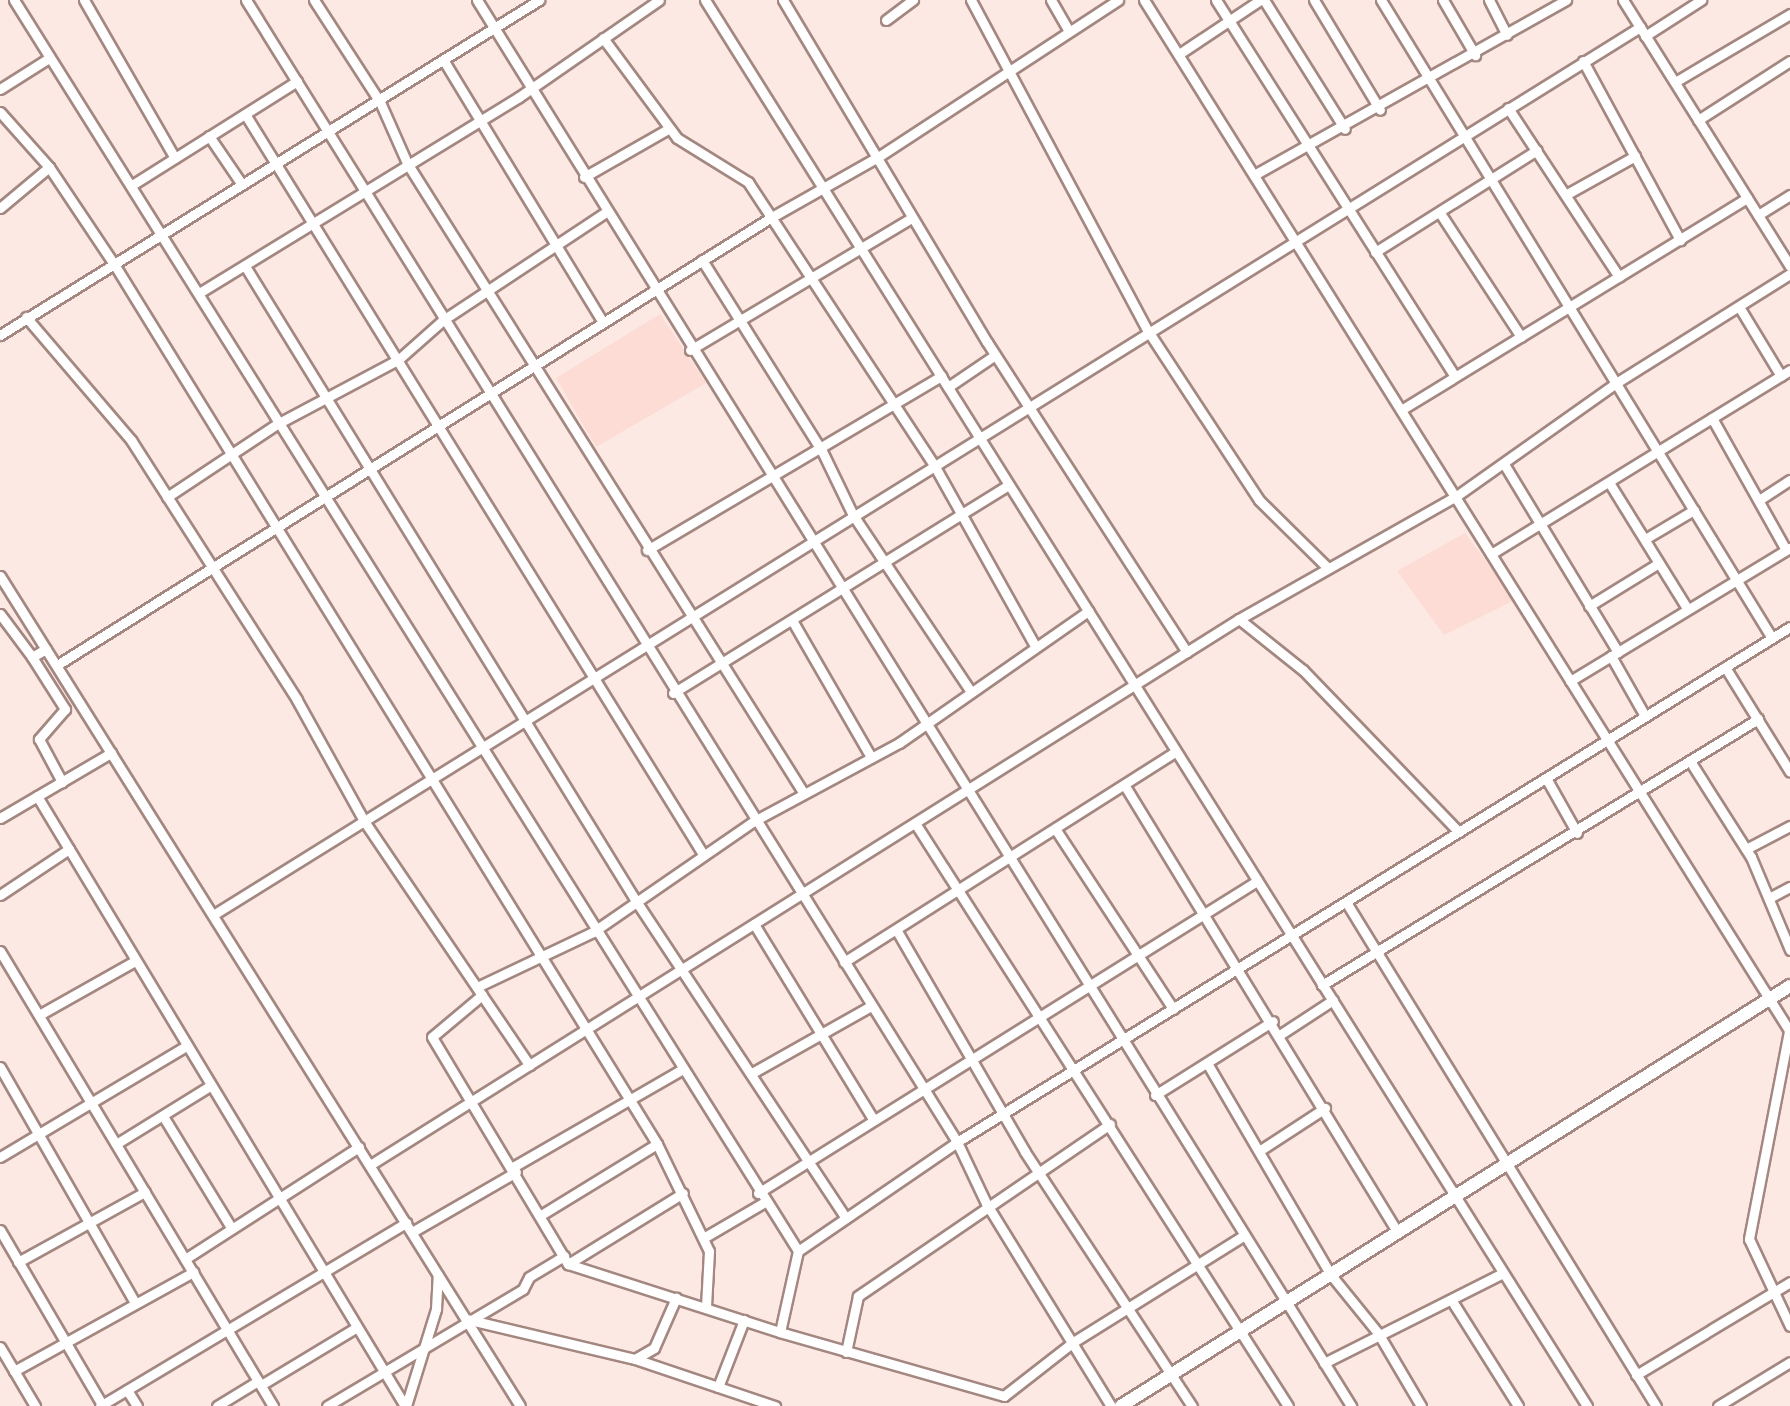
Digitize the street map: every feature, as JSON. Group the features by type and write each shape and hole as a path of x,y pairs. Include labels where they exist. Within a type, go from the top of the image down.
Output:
{"main road":[{"path":"1121,1406 1246,1331 1790,986"}],"street":[{"path":"14,0 162,230 320,498 482,747 593,932 798,1251"},
{"path":"84,0 175,158"},
{"path":"246,0 327,127 643,647 957,1142 986,1203 1111,1406"},
{"path":"314,0 380,102 407,163 492,288 647,550 803,792"},
{"path":"477,0 840,594 1351,1406"},
{"path":"0,335 114,264 162,230 277,162 327,127 380,102 539,0"},
{"path":"199,293 314,219 530,89 659,0"},
{"path":"705,0 1587,1406"},
{"path":"783,0 995,355 1187,652"},
{"path":"886,20 913,0"},
{"path":"971,0 1148,331 1259,500 1327,567"},
{"path":"1051,0 1069,31"},
{"path":"57,665 702,260 878,157 1118,0"},
{"path":"1144,0 1790,1032 1749,1239 1790,1326"},
{"path":"1216,0 1455,377"},
{"path":"1179,54 1262,0 1345,129"},
{"path":"1314,0 1380,110"},
{"path":"1381,0 1772,638"},
{"path":"1443,0 1475,55"},
{"path":"1489,0 1507,35"},
{"path":"1254,175 1431,82 1566,0"},
{"path":"1623,0 1790,266"},
{"path":"213,915 1295,240 1344,205 1583,61 1701,0"},
{"path":"1675,82 1790,14"},
{"path":"603,38 668,129 748,182 934,465 960,518 1034,644"},
{"path":"0,89 49,58"},
{"path":"444,61 603,322"},
{"path":"1583,61 1680,240"},
{"path":"1698,120 1790,61"},
{"path":"132,185 297,81"},
{"path":"1508,108 1619,277"},
{"path":"0,112 49,167 114,264 431,779 544,956 584,1031 657,1144 705,1237 711,1272 706,1306"},
{"path":"245,114 314,219 703,854"},
{"path":"584,177 668,129"},
{"path":"209,136 241,183"},
{"path":"1375,252 1537,150"},
{"path":"1567,194 1635,156"},
{"path":"0,208 49,167"},
{"path":"1758,215 1790,195"},
{"path":"1401,410 1747,198"},
{"path":"167,497 277,424 399,359 443,320 606,212"},
{"path":"1440,213 1521,337"},
{"path":"690,350 863,251 911,218"},
{"path":"702,260 822,451 853,515 890,564 969,689"},
{"path":"245,266 636,901 684,968 846,1218"},
{"path":"370,1165 1239,619 1455,497 1616,383 1741,310 1790,274"},
{"path":"1491,554 1610,484 1785,373 1741,310"},
{"path":"26,317 100,397 297,700 364,821 529,1065"},
{"path":"948,387 995,355"},
{"path":"647,550 769,478 822,451 941,376"},
{"path":"1570,681 1734,576 1788,549 1712,418"},
{"path":"1504,464 1544,524 1645,716"},
{"path":"1759,500 1790,480"},
{"path":"1610,484 1687,608"},
{"path":"673,693 890,564 1009,485"},
{"path":"1645,539 1694,510"},
{"path":"1589,606 1659,563"},
{"path":"0,576 520,1406"},
{"path":"1010,1406 1004,1396 780,1332 566,1260 515,1170 432,1037 479,991 593,932 703,854 803,792 871,757 1034,644 1088,611"},
{"path":"0,614 65,709 39,739 62,782"},
{"path":"1239,619 1303,670 1459,832"},
{"path":"793,622 871,757"},
{"path":"780,1332 798,1251 957,1142 1790,627"},
{"path":"32,657 46,649"},
{"path":"1725,667 1790,772"},
{"path":"1322,985 1377,956 1577,833 1640,788 1758,719"},
{"path":"844,962 1176,751"},
{"path":"0,818 111,753"},
{"path":"1690,761 1746,849 1790,950"},
{"path":"1546,778 1577,833"},
{"path":"1125,786 1241,967 1398,1233"},
{"path":"37,796 277,1201 325,1272 406,1406"},
{"path":"915,823 960,887 1198,1265 1246,1331 1288,1406"},
{"path":"1746,849 1790,826"},
{"path":"1056,830 1173,1009"},
{"path":"0,895 69,849"},
{"path":"758,1193 922,1087 973,1059 1257,881"},
{"path":"1769,898 1790,887"},
{"path":"1346,902 1505,1166 1585,1281 1656,1406"},
{"path":"754,924 873,1119"},
{"path":"897,931 1038,1171 1131,1308 1192,1406"},
{"path":"0,951 273,1406"},
{"path":"39,1015 135,961"},
{"path":"1281,1034 1333,1000"},
{"path":"752,1073 871,1006"},
{"path":"1155,1095 1273,1021"},
{"path":"0,1157 186,1046"},
{"path":"1207,1063 1331,1275 1378,1333 1421,1406"},
{"path":"0,1067 4,1084 39,1134 135,1303"},
{"path":"0,1230 102,1405 325,1272 515,1170 681,1070"},
{"path":"116,1144 210,1086"},
{"path":"1259,1151 1325,1108"},
{"path":"163,1116 232,1229"},
{"path":"846,1352 853,1301 933,1251 986,1203 1110,1124"},
{"path":"541,1215 657,1144"},
{"path":"185,1259 359,1147"},
{"path":"18,1262 145,1192"},
{"path":"327,1406 466,1319 523,1289 566,1260 683,1193"},
{"path":"705,1237 765,1202"},
{"path":"1004,1396 1072,1343 1243,1236"},
{"path":"14,1371 193,1272"},
{"path":"1324,1363 1378,1333 1452,1301 1503,1273"},
{"path":"406,1406 425,1345 438,1275"},
{"path":"1636,1375 1790,1282"},
{"path":"635,1359 654,1348 676,1298"},
{"path":"1452,1301 1518,1406"},
{"path":"466,1319 635,1359 775,1406"},
{"path":"718,1387 744,1320"},
{"path":"217,1406 357,1327"},
{"path":"0,1347 35,1406"},
{"path":"1718,1406 1790,1362"},
{"path":"127,1390 137,1406"}],"shaded area":[{"path":"660,314 706,383 596,447 556,378"},
{"path":"1465,533 1515,600 1444,635 1397,571"}]}
